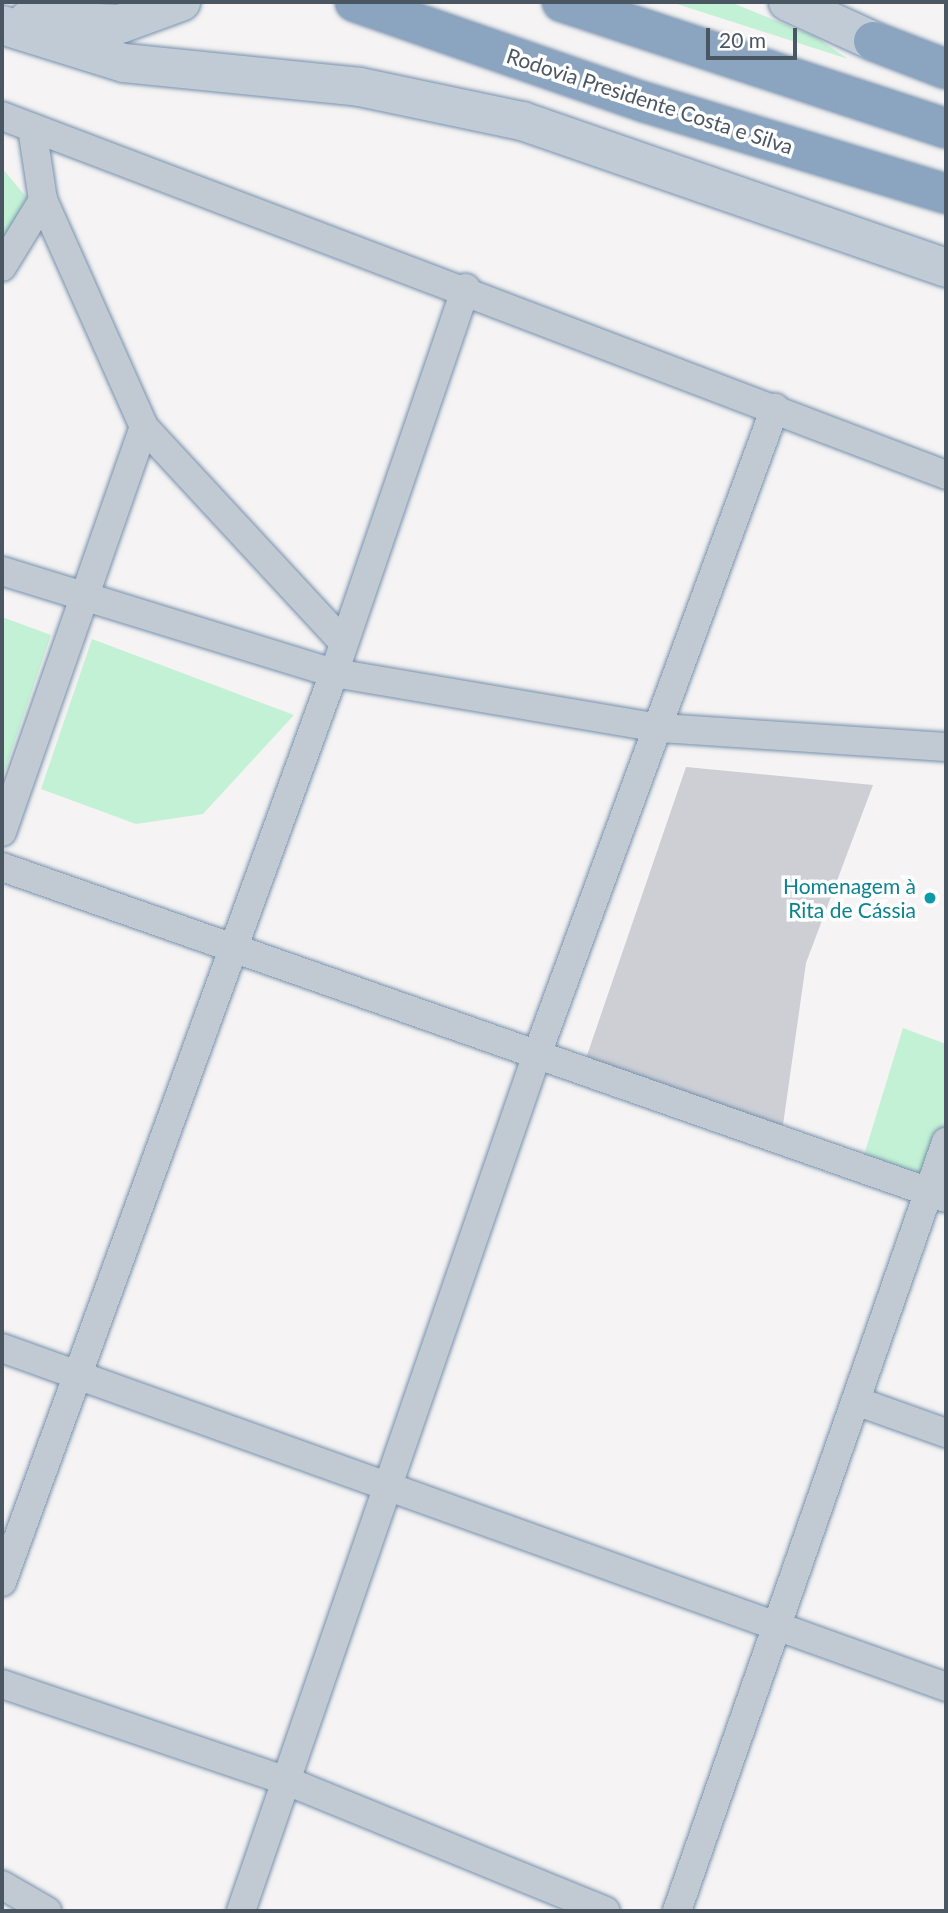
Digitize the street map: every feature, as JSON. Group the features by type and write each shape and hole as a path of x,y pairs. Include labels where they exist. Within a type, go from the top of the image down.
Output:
{"highway":[{"name":"Rodovia Presidente Costa e Silva","path":"355,2 644,102 946,194"},
{"path":"562,2 946,128"},
{"path":"873,41 946,69"}],"main road":[{"path":"2,19 120,24 181,2"},
{"path":"788,2 873,41"},
{"path":"862,2 873,41"},
{"path":"2,25 124,63 360,87 523,121 946,268"}],"street":[{"path":"2,116 466,289 946,475"},
{"path":"32,128 43,200 144,427 344,643"},
{"path":"2,267 43,200"},
{"path":"2,1582 229,948 334,673 466,289"},
{"path":"241,1911 536,1057 660,728 775,408"},
{"path":"2,832 144,427"},
{"path":"2,571 334,673 660,728 946,747"},
{"path":"2,867 937,1197"},
{"path":"677,1911 856,1401 937,1197 946,1142"},
{"path":"2,1348 946,1687"},
{"path":"856,1401 946,1433"},
{"path":"2,1684 287,1781 606,1911"},
{"path":"2,1885 47,1911"}],"green space":[{"path":"671,2 730,2 816,37 848,59"},
{"path":"2,168 28,199 2,241"},
{"path":"2,617 51,635 2,779"},
{"path":"92,639 294,715 203,814 136,824 41,789"},
{"path":"903,1028 946,1044 946,1123 922,1192 861,1165"}],"building":[{"path":"686,767 873,785 806,963 781,1139 583,1067"}],"place":[{"name":"Homenagem à Rita de Cássia","path":"930,898"}]}
